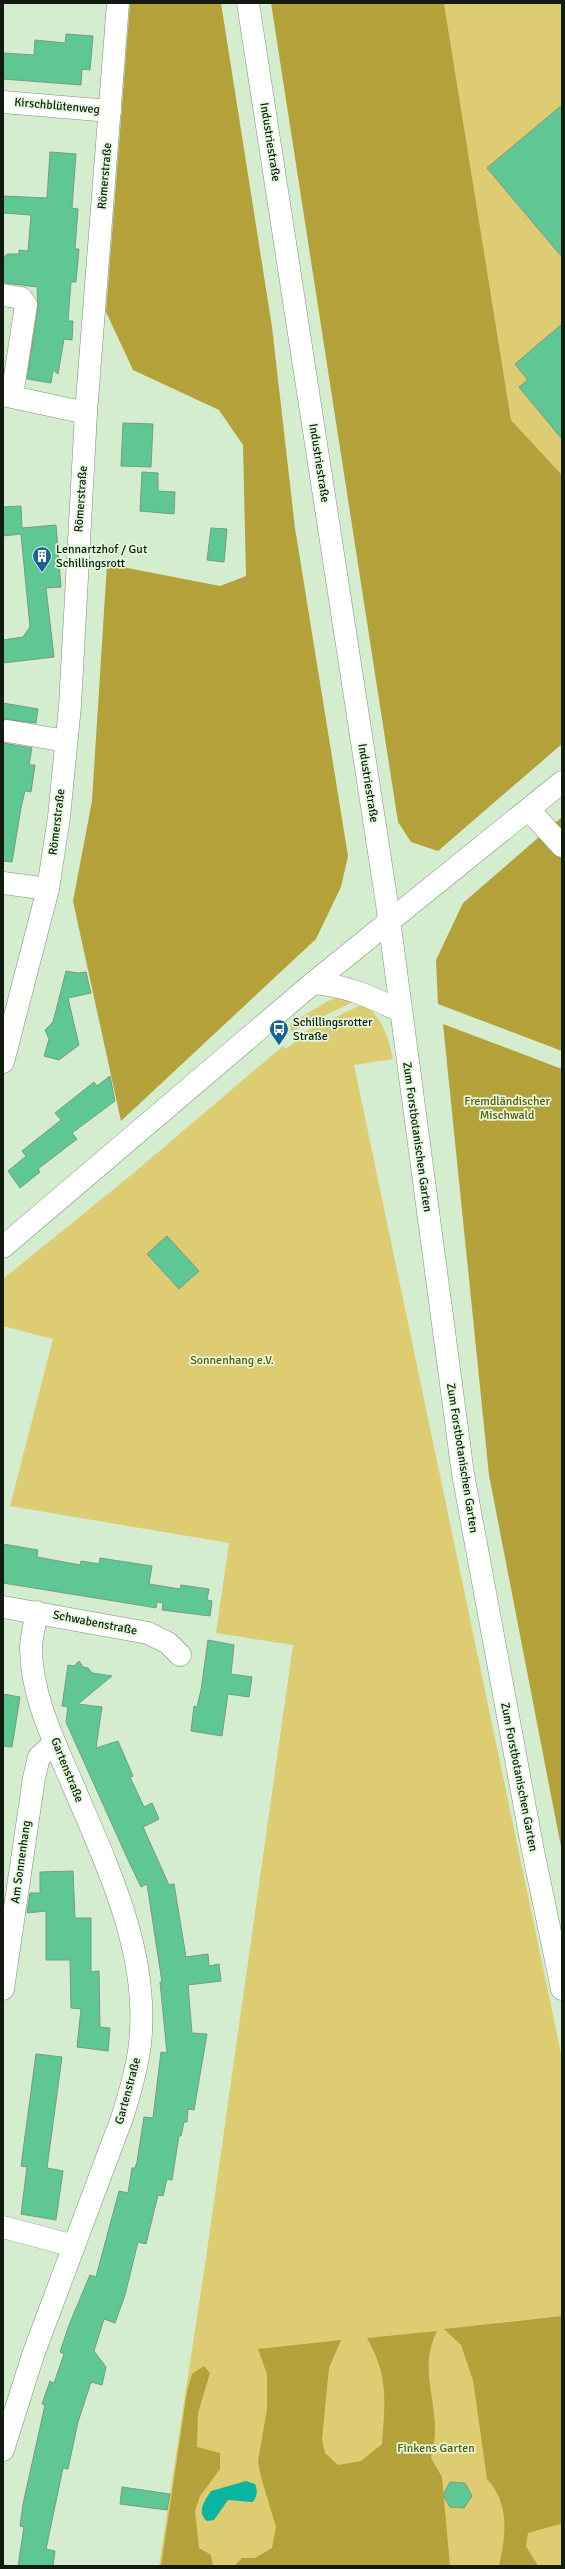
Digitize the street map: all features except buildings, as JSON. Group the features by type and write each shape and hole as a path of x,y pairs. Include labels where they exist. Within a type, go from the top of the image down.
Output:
{"street":[{"name":"Römerstraße","path":"3,1062 48,889 59,817 66,740 86,413 118,3"},
{"name":"Industriestraße","path":"248,3 390,922"},
{"name":"Kirschblütenweg","path":"3,102 110,111"},
{"path":"3,295 21,298 26,305 7,395 86,413"},
{"path":"7,731 66,740"},
{"path":"4,1245 313,983 562,782"},
{"path":"529,810 562,846"},
{"path":"3,883 48,889"},
{"name":"Zum Forstbotanischen Garten","path":"390,922 400,1011 463,1474 533,1851 562,1989"},
{"path":"313,983 337,985 358,990 400,1011"},
{"name":"Schwabenstraße","path":"3,1607 148,1633 168,1643 180,1654"},
{"name":"Gartenstraße","path":"3,2450 33,2355 110,2151 134,2078 140,2044 140,1986 133,1950 119,1895 55,1743 38,1696 33,1676 31,1647 37,1612"},
{"name":"Am Sonnenhang","path":"3,1989 34,1778 39,1757 55,1743"},
{"path":"3,2227 74,2246"}],"green space":[{"path":"130,3 221,3 272,327 295,528 348,856 341,887 316,939 121,1121 73,901 92,801 107,564 220,586 246,576 243,445 219,410 133,370 106,312"},
{"path":"271,3 444,3 511,420 562,475 562,744 438,851 411,842 398,822"},
{"path":"444,3 562,3 562,475 511,420"},
{"path":"562,817 562,1051 438,1004 436,960 463,903"},
{"path":"339,997 352,998 351,1003 291,1032 290,1024 328,1001"},
{"name":"Sonnenhang e.V.","path":"363,1004 370,1009 384,1028 393,1059 354,1065 562,2058 562,2316 495,2323 562,2419 562,2566 159,2566 206,2258 293,1645 216,1633 229,1543 10,1506 53,1339 3,1326 3,1279 130,1176 283,1046 286,1049 296,1041 293,1038"},
{"name":"Fremdländischer Mischwald","path":"443,1024 562,1069 562,1852 489,1475"},
{"path":"562,2316 562,2526 560,2524 528,2533 526,2546 538,2566 499,2566 504,2531 503,2509 500,2499 487,2479 473,2380 461,2345 444,2329"},
{"path":"437,2331 429,2357 430,2382 435,2420 435,2439 431,2458 442,2477 450,2566 234,2566 242,2558 255,2558 272,2548 276,2527 261,2477 258,2461 267,2409 267,2374 258,2349 341,2340 329,2368 322,2439 325,2453 338,2465 361,2461 382,2444 384,2390 379,2365 367,2338"},
{"path":"204,2366 210,2373 198,2413 197,2447 220,2453 220,2469 200,2496 195,2511 199,2548 211,2555 213,2566 161,2566 187,2391 192,2374"}],"water":[{"path":"246,2481 255,2484 257,2489 253,2502 228,2500 214,2520 207,2521 202,2514 202,2510 204,2502 211,2491"}],"place":[{"name":"Lennartzhof / Gut Schillingsrott","path":"42,573"},
{"name":"Schillingsrotter Straße","path":"279,1046"}],"park label":[{"name":"Finkens Garten","path":"436,2448"}]}
